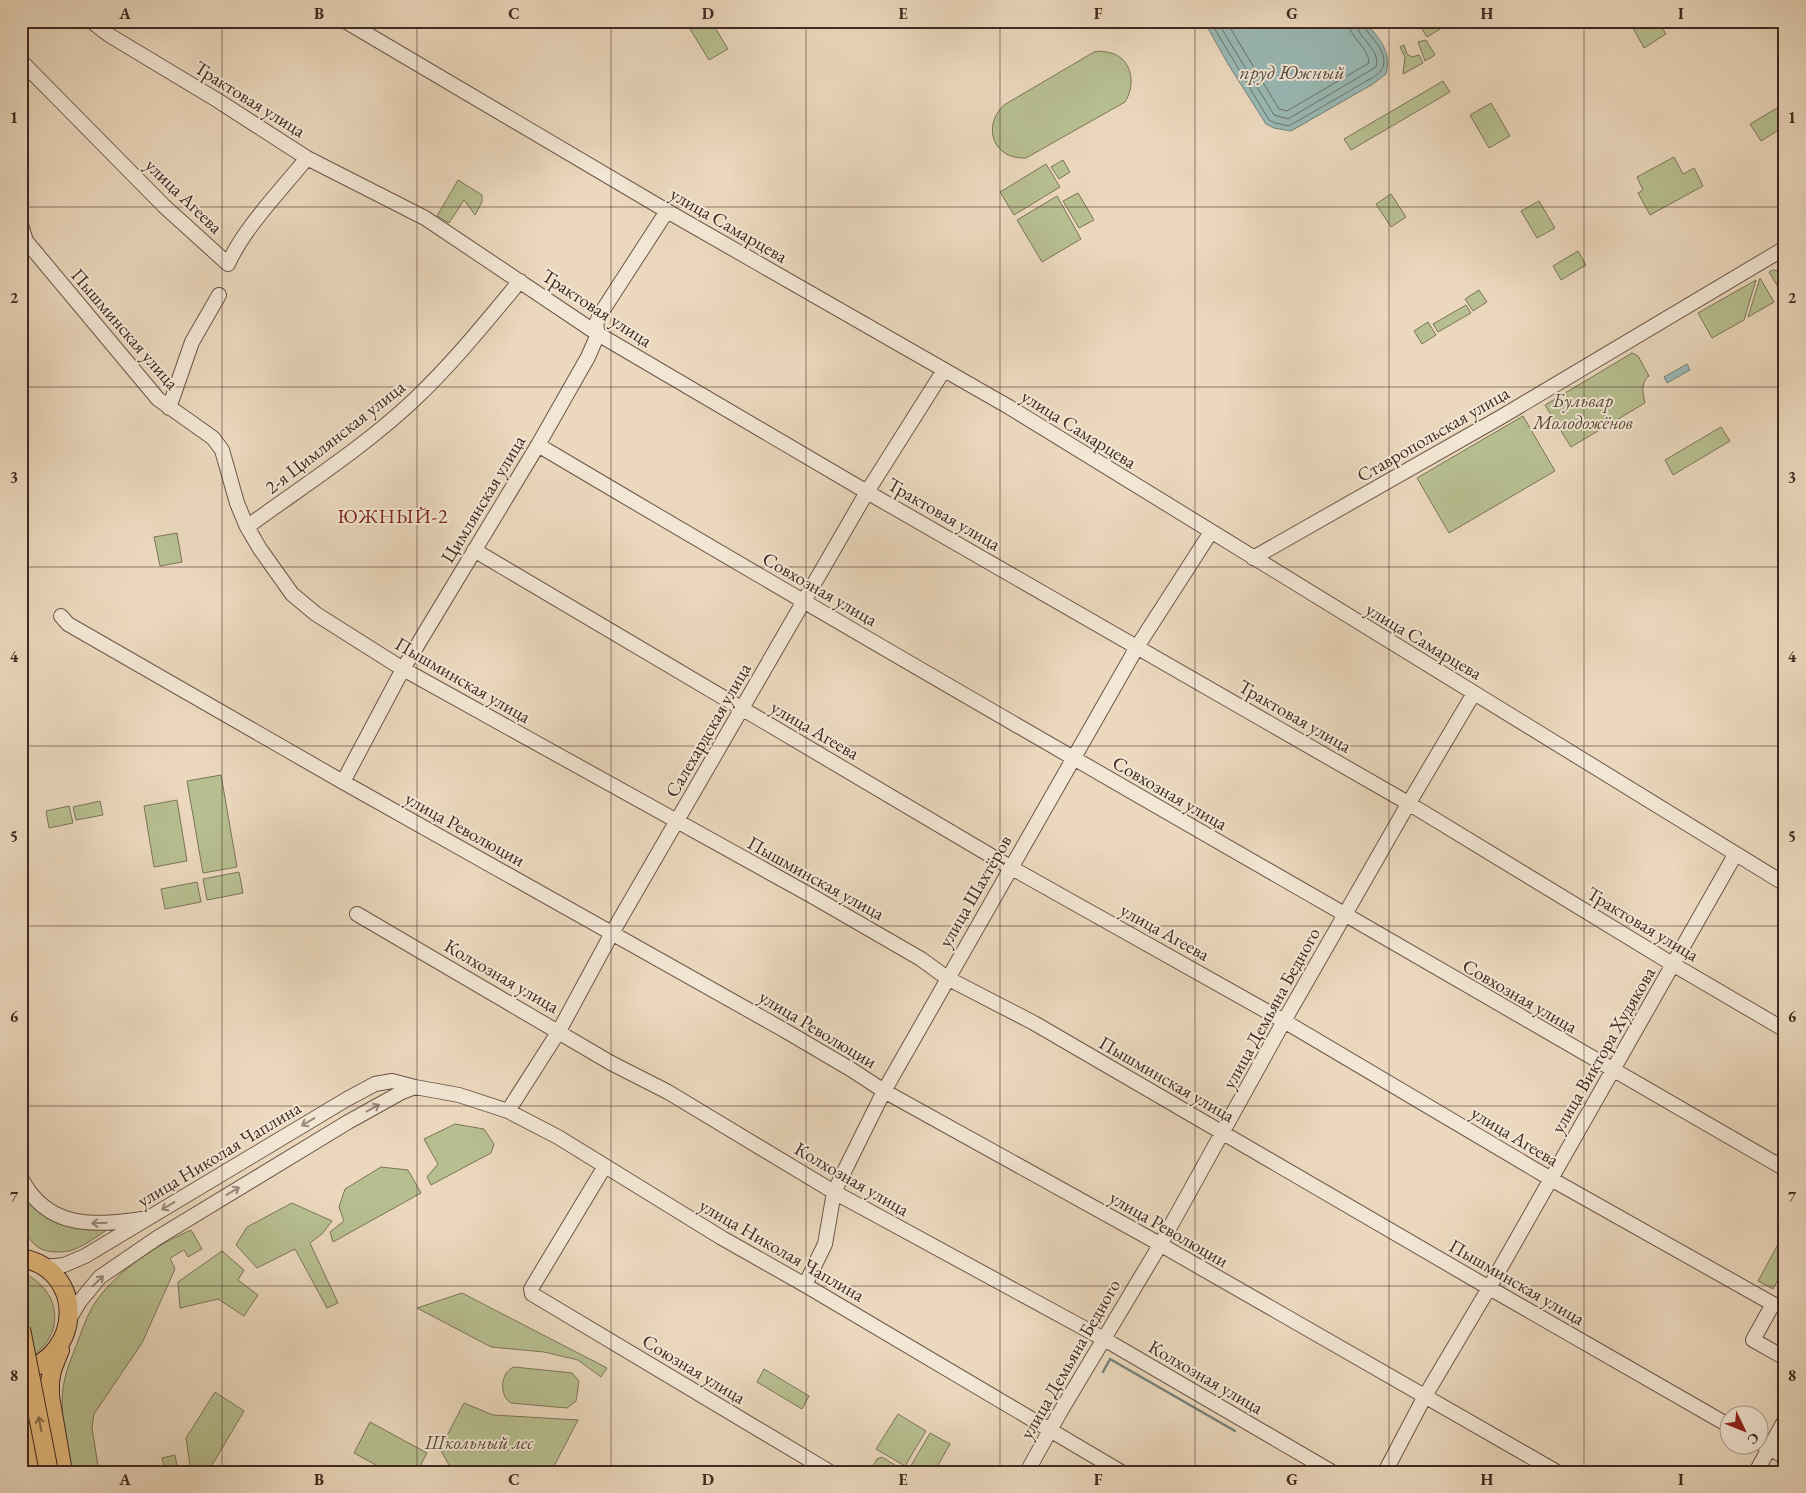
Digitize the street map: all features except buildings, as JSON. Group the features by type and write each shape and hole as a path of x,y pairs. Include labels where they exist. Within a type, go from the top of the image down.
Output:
{"main road":[{"path":"21,1244 34,1262 53,1275 66,1296 69,1319 52,1370 50,1382 50,1396 63,1472"},
{"path":"21,1329 49,1472"},
{"path":"21,1372 42,1364 59,1348 64,1338"},
{"path":"21,1404 35,1472"}],"street":[{"name":"Трактовая улица","path":"91,21 110,35 217,100 307,158 425,218 598,334 867,492 1408,803 1674,965 1785,1030"},
{"name":"улица Самарцева","path":"345,21 668,211 1009,407 1785,884"},
{"name":"улица Агеева","path":"21,61 164,206 228,264 246,234 307,158"},
{"name":"Цимлянская улица","path":"343,782 403,669 538,445 588,357 598,334 596,324 601,313 668,211"},
{"name":"Пышминская улица","path":"21,225 26,241 158,399 213,438 222,450 237,503 247,528 280,579 303,605 403,669 879,935 947,978 1034,1022 1222,1133 1718,1419"},
{"name":"Ставропольская улица","path":"1253,558 1502,417 1785,248"},
{"name":"2-я Цимлянская улица","path":"247,528 384,427 447,368 520,281"},
{"path":"169,408 192,342 219,295"},
{"name":"Салехардская улица","path":"508,1111 559,1031 612,933 867,492 944,370"},
{"name":"Совхозная улица","path":"538,445 1072,759 1345,915 1612,1071 1785,1168"},
{"name":"улица Шахтёров","path":"805,1285 825,1244 834,1192 884,1090 1010,866 1137,647 1211,532"},
{"name":"улица Агеева","path":"474,550 1010,866 1284,1021 1550,1179 1773,1304 1753,1340 1785,1358"},
{"name":"улица Революции","path":"61,616 68,624 343,782 784,1030 884,1090 1160,1244 1557,1472"},
{"name":"улица Демьяна Бедного","path":"1027,1472 1160,1244 1408,803 1474,693"},
{"name":"улица Виктора Худякова","path":"1385,1472 1425,1396 1489,1288 1735,855"},
{"name":"Колхозная улица","path":"357,914 611,1063 668,1092 834,1192 1104,1339 1332,1472"},
{"name":"улица Николая Чаплина","path":"34,1262 64,1265 85,1256 367,1088 382,1082 392,1081 459,1095 508,1111 558,1137 730,1242 1120,1472"},
{"name":"улица Николая Чаплина","path":"69,1319 80,1301 100,1278 150,1243 200,1210 348,1122 402,1092 415,1087"},
{"name":"Союзная улица","path":"605,1166 531,1288 532,1294 830,1472"},
{"path":"21,1178 37,1199 51,1212 67,1220 85,1223 119,1222 148,1218"},
{"path":"1768,1440 1785,1420"},
{"path":"1768,1447 1785,1457"},
{"path":"1756,1472 1761,1456"}],"green space":[{"path":"702,21 711,21 728,49 709,60 690,29"},
{"path":"1420,21 1445,21 1447,25 1427,37 1418,23"},
{"path":"1629,21 1658,21 1666,34 1644,48"},
{"path":"1426,40 1435,55 1425,61 1418,42"},
{"path":"1404,45 1407,54 1412,57 1419,55 1423,63 1403,74 1405,57 1400,47"},
{"path":"1099,51 1116,55 1127,65 1130,71 1131,84 1125,102 1026,158 1006,154 999,148 992,132 993,123 1004,105 1094,52"},
{"path":"1443,81 1450,92 1351,150 1344,139"},
{"path":"1491,103 1510,136 1489,148 1470,115"},
{"path":"1784,104 1785,126 1761,141 1750,124"},
{"path":"1674,157 1683,174 1694,168 1703,186 1650,215 1638,193 1643,190 1637,177"},
{"path":"1063,160 1070,172 1059,179 1051,167"},
{"path":"1046,164 1060,187 1014,215 1000,192"},
{"path":"458,180 482,195 482,202 475,215 464,200 449,223 437,216"},
{"path":"1078,193 1094,220 1079,228 1063,201"},
{"path":"1391,194 1406,217 1391,227 1376,204"},
{"path":"1057,196 1081,239 1042,262 1017,220"},
{"path":"1539,201 1555,228 1537,238 1521,211"},
{"path":"1578,251 1586,265 1561,280 1553,266"},
{"path":"1773,270 1785,272 1784,297 1769,272"},
{"path":"1760,278 1774,302 1748,317"},
{"path":"1756,280 1744,320 1712,338 1698,313"},
{"path":"1479,290 1487,302 1473,311 1465,299"},
{"path":"1466,305 1471,313 1438,332 1433,324"},
{"path":"1428,322 1436,335 1422,344 1414,331"},
{"name":"Бульвар Молодожёнов","path":"1632,353 1638,356 1649,376 1643,385 1645,403 1571,447 1545,405"},
{"path":"1523,416 1555,471 1449,533 1417,478"},
{"path":"1721,427 1730,441 1673,475 1665,460"},
{"path":"177,533 182,562 160,566 154,537"},
{"path":"221,775 237,867 203,873 187,781"},
{"path":"177,800 187,861 154,867 144,806"},
{"path":"100,801 103,815 76,820 73,807"},
{"path":"69,806 73,823 49,828 46,811"},
{"path":"239,872 243,893 207,900 203,879"},
{"path":"197,882 201,902 165,909 161,889"},
{"path":"455,1124 484,1129 494,1144 491,1153 431,1185 427,1177 438,1164 424,1139"},
{"path":"381,1167 408,1170 421,1193 333,1242 330,1232 344,1221 339,1207 345,1189"},
{"path":"21,1186 30,1197 108,1229 73,1250 58,1252 44,1250 35,1245 29,1238 25,1228 21,1207"},
{"path":"292,1203 332,1221 322,1234 310,1243 338,1303 327,1308 295,1249 257,1268 236,1245 247,1227"},
{"path":"191,1230 202,1249 188,1257 184,1250 170,1258 175,1269 142,1343 94,1414 92,1428 99,1472 72,1472 63,1423 62,1396 66,1374 89,1313 106,1289 127,1268 152,1250"},
{"path":"1782,1237 1785,1239 1785,1267 1773,1289 1758,1281"},
{"path":"222,1251 244,1270 238,1280 258,1295 244,1316 218,1299 180,1308 178,1282"},
{"path":"21,1272 36,1281 46,1291 53,1304 55,1317 53,1330 46,1343 36,1353 21,1362"},
{"path":"462,1293 607,1368 601,1377 578,1360 544,1352 491,1347 417,1308"},
{"path":"514,1367 572,1373 579,1381 576,1401 567,1408 511,1403 504,1395 503,1384 506,1374"},
{"path":"764,1369 809,1396 802,1409 757,1382"},
{"path":"215,1392 244,1411 208,1472 191,1472 186,1438"},
{"name":"Школьный лес","path":"464,1403 493,1415 578,1420 551,1472 453,1472 440,1449"},
{"path":"898,1414 926,1431 905,1466 876,1449"},
{"path":"370,1422 427,1453 417,1472 389,1472 354,1453"},
{"path":"930,1433 950,1444 934,1472 914,1472 909,1469"},
{"path":"175,1455 178,1472 165,1472 162,1458"},
{"path":"882,1457 906,1472 871,1472 877,1459"}],"water":[{"name":"пруд Южный","path":"1204,21 1365,21 1386,51 1386,74 1373,84 1291,131 1274,128 1266,124 1228,64"},
{"path":"1687,364 1690,370 1667,383 1664,377"}],"waterway":[{"path":"1103,1372 1110,1359 1235,1431"}],"district":[{"name":"ЮЖНЫЙ-2","path":"393,516"}]}
